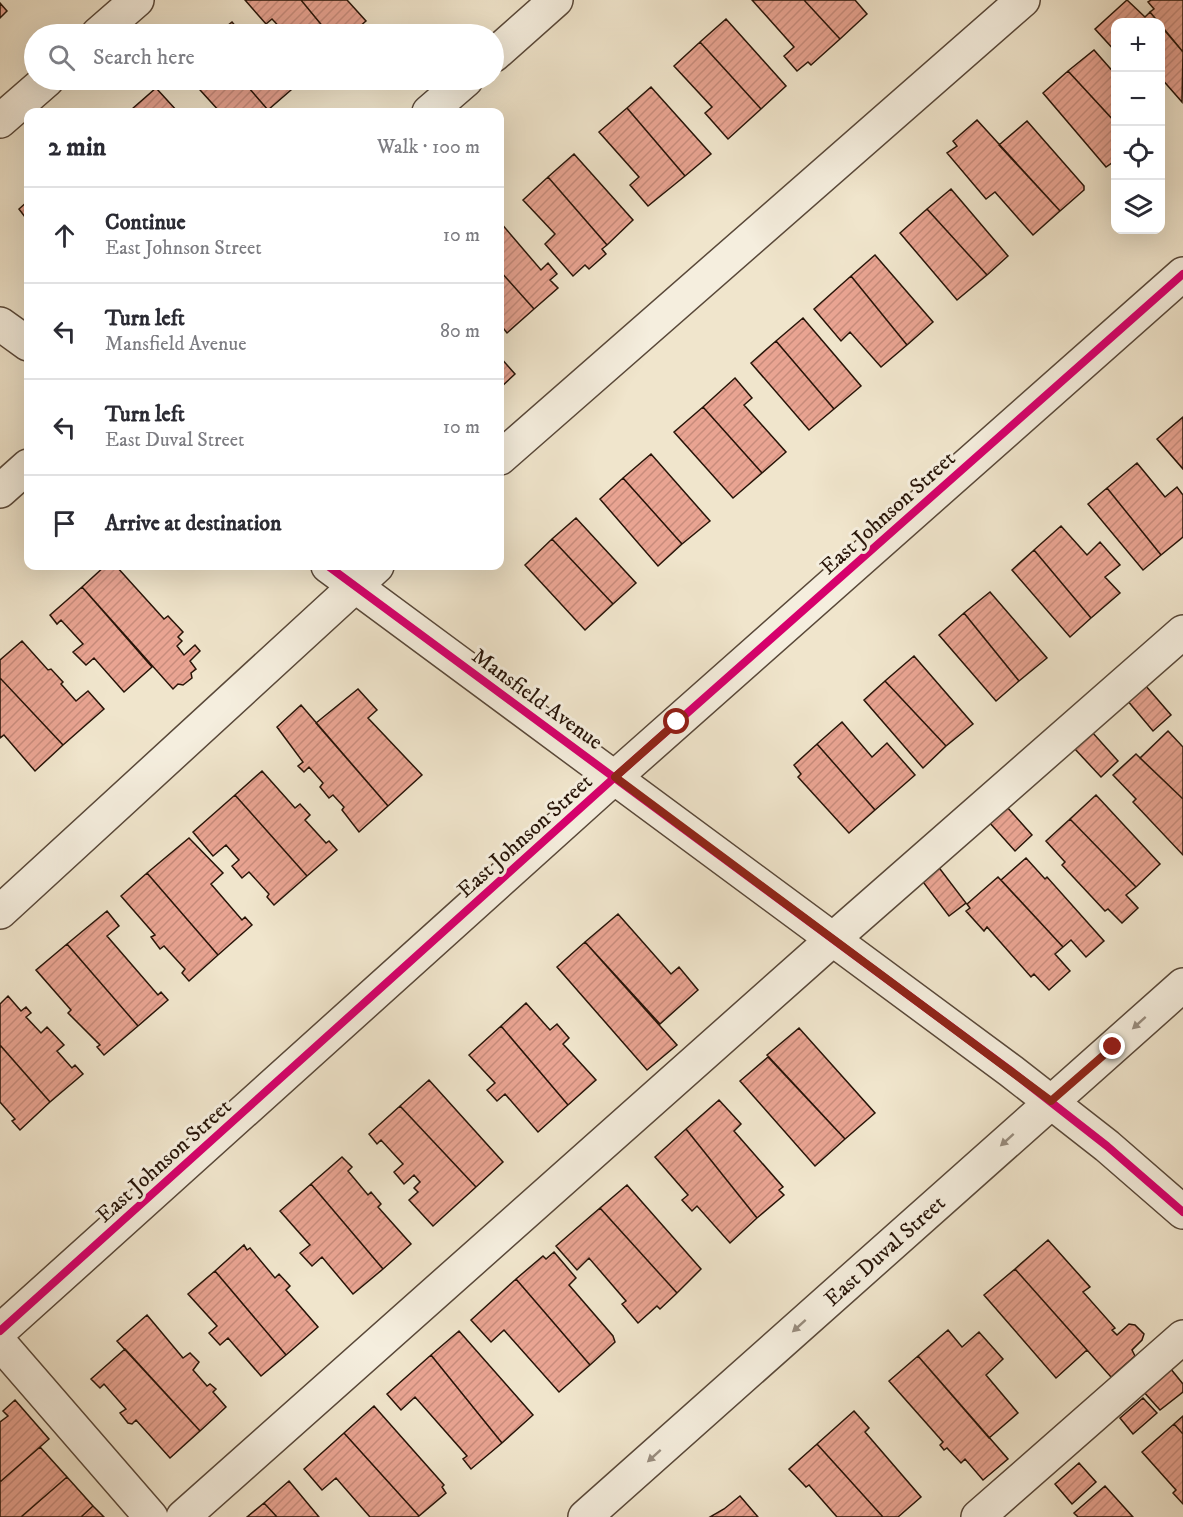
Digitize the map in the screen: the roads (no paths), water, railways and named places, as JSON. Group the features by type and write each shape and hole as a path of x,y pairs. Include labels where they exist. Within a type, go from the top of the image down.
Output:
{"street":[{"path":"109,24 137,0"},
{"path":"504,46 556,0"},
{"path":"504,454 1023,0"},
{"path":"0,121 36,90"},
{"path":"434,108 454,90"},
{"name":"East Johnson Street","path":"3,1325 615,777 1183,274"},
{"path":"0,324 24,342"},
{"path":"0,491 24,470"},
{"name":"Mansfield Avenue","path":"344,570 366,575 615,777 1051,1101 1183,1212"},
{"path":"0,912 366,575"},
{"path":"183,1517 833,939 1183,632"},
{"name":"East Duval Street","path":"585,1517 1183,985"},
{"path":"3,1325 151,1517"},
{"path":"978,1517 1183,1337"}]}
